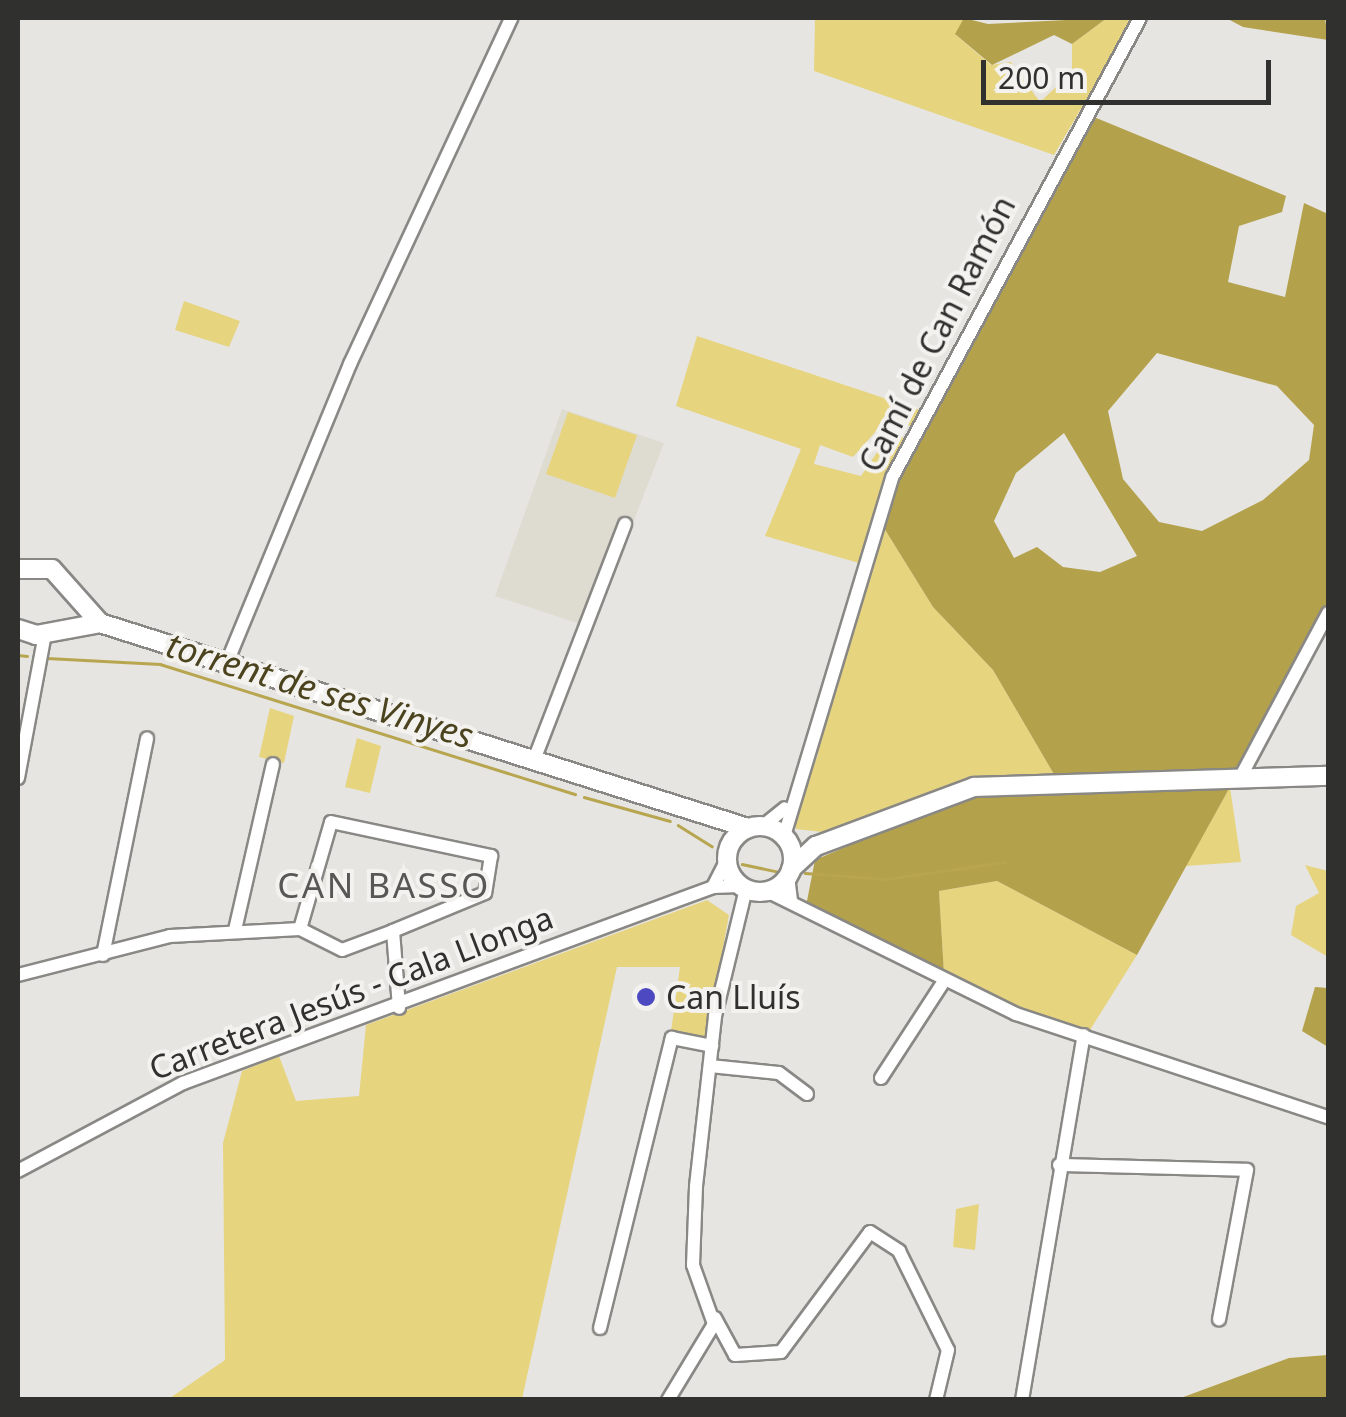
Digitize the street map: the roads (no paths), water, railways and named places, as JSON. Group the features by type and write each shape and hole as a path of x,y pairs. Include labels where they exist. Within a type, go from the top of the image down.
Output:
{"main road":[{"path":"18,570 52,569 100,623 534,760 714,822 756,827 816,846"},
{"path":"37,634 71,594"},
{"path":"37,634 100,623"},
{"path":"714,822 743,887 767,891 816,846 974,787 1328,776"},
{"path":"727,856 756,827"},
{"path":"785,838 790,872"}],"street":[{"path":"226,665 350,364 511,18"},
{"name":"Camí de Can Ramón","path":"785,838 786,806 893,476 1140,18"},
{"path":"534,760 625,524"},
{"path":"1240,778 1328,614"},
{"path":"18,778 37,634"},
{"path":"103,954 147,738"},
{"path":"236,930 273,764"},
{"path":"756,827 786,806"},
{"path":"18,984 103,954 236,930 300,929 342,950 479,898 491,856 334,821 300,929"},
{"path":"727,856 711,888 736,914"},
{"path":"790,872 791,902"},
{"path":"743,887 712,1046 692,1252 713,1316 735,1355 782,1352 870,1232 899,1252 948,1350 936,1400"},
{"name":"Carretera Jesús - Cala Llonga","path":"18,1171 182,1082 399,1008 711,888 743,887"},
{"path":"767,891 944,982 1084,1035 1328,1118"},
{"path":"393,931 399,1008"},
{"path":"18,975 44,974"},
{"path":"881,1078 944,982"},
{"path":"1022,1400 1084,1035"},
{"path":"600,1328 672,1038 712,1046"},
{"path":"710,1066 778,1073 807,1094"},
{"path":"1059,1165 1248,1170 1219,1319"},
{"path":"668,1400 713,1316"}],"waterway":[{"name":"torrent de ses Vinyes","path":"18,655 27,656"},
{"name":"torrent de ses Vinyes","path":"47,658 160,664 575,794"},
{"name":"torrent de ses Vinyes","path":"584,797 670,821"},
{"name":"torrent de ses Vinyes","path":"678,825 712,846"},
{"name":"torrent de ses Vinyes","path":"805,873 886,879 1005,862"},
{"name":"torrent de ses Vinyes","path":"742,864 776,871"}],"place":[{"name":"Can Lluís","path":"646,997"}],"district":[{"name":"CAN BASSO","path":"384,885"}]}
